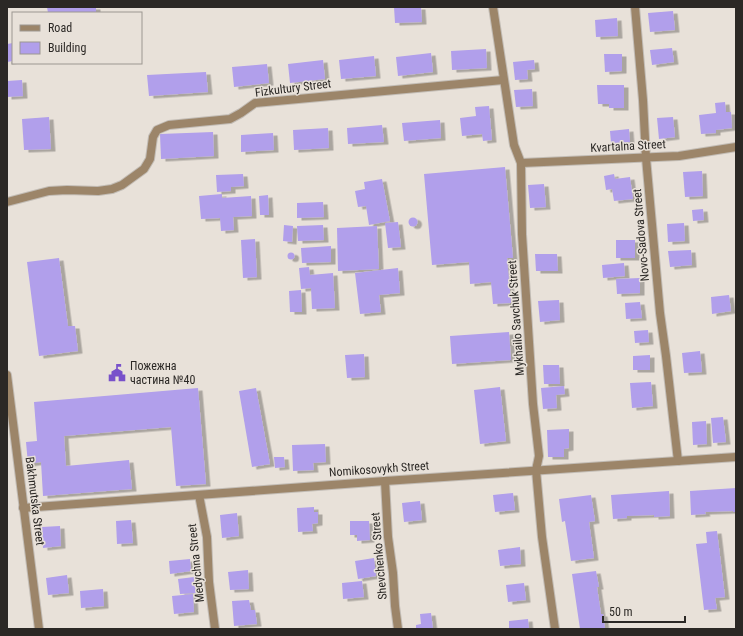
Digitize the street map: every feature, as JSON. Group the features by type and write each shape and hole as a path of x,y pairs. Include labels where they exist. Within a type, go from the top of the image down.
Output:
{"street":[{"name":"Mykhailo Savchuk Street","path":"493,7 514,145 521,163 522,234 533,404 539,456 536,470 542,536 554,629"},
{"name":"Novo-Sadova Street","path":"635,7 643,100 646,158 660,313 678,461"},
{"name":"Fizkultury Street","path":"7,202 49,191 98,191 112,189 122,185 144,169 150,158 153,137 157,130 168,125 230,119 255,103 504,80"},
{"name":"Kvartalna Street","path":"521,163 679,156 736,147"},
{"name":"Bakhmutska Street","path":"7,375 39,629"},
{"name":"Nomikosovykh Street","path":"23,508 536,470 736,457"},
{"name":"Shevchenko Street","path":"385,481 388,537 394,573 395,606 398,629"},
{"name":"Medychna Street","path":"200,495 207,537 209,582 215,629"}],"building":[{"path":"47,7 96,7 96,12 48,12"},
{"path":"394,7 421,7 422,22 395,23"},
{"path":"673,11 675,30 650,32 648,13"},
{"path":"617,18 618,36 596,37 595,20"},
{"path":"12,43 12,61 7,62 7,44"},
{"path":"672,48 674,62 652,65 650,50"},
{"path":"486,49 487,68 452,70 451,51"},
{"path":"431,53 433,72 398,76 396,57"},
{"path":"604,54 622,54 622,71 605,72"},
{"path":"374,56 376,76 341,79 339,60"},
{"path":"323,60 325,79 290,83 288,64"},
{"path":"534,60 535,69 527,70 528,79 515,80 513,62"},
{"path":"267,64 269,83 234,87 232,67"},
{"path":"206,72 208,92 149,96 147,75"},
{"path":"22,80 23,96 7,97 7,81"},
{"path":"597,85 624,85 624,108 609,108 609,104 598,104"},
{"path":"532,89 533,106 516,107 514,90"},
{"path":"725,102 726,112 731,112 732,128 716,130 716,133 701,134 699,115 716,113 715,103"},
{"path":"489,106 492,140 483,141 482,134 462,136 460,118 476,116 475,107"},
{"path":"49,117 51,149 24,150 22,119"},
{"path":"673,117 675,137 659,139 657,118"},
{"path":"440,120 441,138 404,141 402,123"},
{"path":"382,125 384,142 348,144 347,128"},
{"path":"328,128 329,148 294,150 293,130"},
{"path":"629,129 630,142 611,143 610,131"},
{"path":"213,132 214,156 161,159 160,134"},
{"path":"273,133 274,150 241,152 241,135"},
{"path":"505,167 513,258 507,258 511,303 493,304 491,282 470,284 469,262 432,265 424,174"},
{"path":"702,171 703,196 685,197 683,172"},
{"path":"243,174 244,186 231,187 231,191 217,192 216,175"},
{"path":"614,174 615,179 630,177 633,199 614,201 612,189 606,190 604,176"},
{"path":"382,179 390,221 369,225 366,206 358,207 355,191 365,189 364,182"},
{"path":"544,184 546,207 530,208 528,185"},
{"path":"222,194 222,198 251,196 252,216 233,217 234,230 221,231 220,218 201,219 199,196"},
{"path":"268,195 269,215 260,215 259,196"},
{"path":"323,202 324,217 297,218 297,203"},
{"path":"703,209 704,220 693,221 692,210"},
{"path":"411,218 415,218 417,222 415,226 411,226 409,224 409,220"},
{"path":"398,222 401,247 388,248 385,223"},
{"path":"684,223 685,241 668,242 667,224"},
{"path":"284,225 293,226 292,242 283,241"},
{"path":"323,225 324,240 298,241 297,226"},
{"path":"377,226 379,269 338,271 337,228"},
{"path":"255,239 257,277 243,278 241,240"},
{"path":"616,240 635,240 635,258 616,258"},
{"path":"331,246 331,262 302,263 301,248"},
{"path":"691,250 692,265 670,267 668,251"},
{"path":"291,252 294,253 294,259 291,260 288,259 287,256 288,253"},
{"path":"535,254 557,254 558,271 536,271"},
{"path":"59,258 68,326 75,326 78,351 39,356 27,262"},
{"path":"624,263 625,276 603,278 602,265"},
{"path":"309,267 310,275 333,273 335,308 312,309 311,288 301,289 299,268"},
{"path":"398,268 400,293 379,295 381,312 360,314 355,273"},
{"path":"640,278 640,293 617,294 616,279"},
{"path":"301,290 302,312 290,312 289,291"},
{"path":"729,295 731,311 712,314 711,297"},
{"path":"559,300 560,320 540,322 538,301"},
{"path":"640,302 642,318 626,319 625,303"},
{"path":"648,330 649,342 635,343 634,331"},
{"path":"509,332 511,360 452,364 450,336"},
{"path":"700,351 702,372 684,373 682,353"},
{"path":"364,354 365,377 347,378 345,355"},
{"path":"650,355 650,370 633,370 633,356"},
{"path":"543,365 559,365 560,384 544,384"},
{"path":"651,382 653,406 632,408 630,383"},
{"path":"564,386 565,394 556,395 557,408 543,409 541,388"},
{"path":"500,387 506,441 480,444 474,390"},
{"path":"198,388 206,484 176,486 171,427 64,436 66,466 129,460 132,489 43,496 41,462 28,464 26,442 37,441 34,402"},
{"path":"256,388 270,464 252,467 239,391"},
{"path":"723,417 726,442 713,443 711,418"},
{"path":"706,421 707,444 693,445 692,422"},
{"path":"569,429 569,448 564,449 564,457 548,457 547,430"},
{"path":"325,444 326,462 313,463 314,470 293,471 292,445"},
{"path":"274,457 284,457 285,467 275,468"},
{"path":"736,488 736,512 705,512 706,514 691,515 690,491"},
{"path":"669,491 670,516 627,516 627,518 613,519 611,495"},
{"path":"513,493 515,510 495,512 493,495"},
{"path":"591,495 595,521 589,522 594,558 571,561 565,521 562,522 559,499"},
{"path":"420,501 422,520 404,522 402,503"},
{"path":"314,507 314,512 318,512 318,523 312,524 313,531 298,532 297,508"},
{"path":"237,513 239,536 222,538 220,515"},
{"path":"131,520 133,543 117,544 116,521"},
{"path":"350,521 369,521 370,540 357,541 357,535 350,535"},
{"path":"60,526 61,546 43,548 42,527"},
{"path":"717,531 725,597 715,598 717,609 704,610 696,544 707,543 706,532"},
{"path":"520,547 521,564 500,566 498,550"},
{"path":"374,558 376,576 358,579 355,561"},
{"path":"190,559 191,571 170,574 169,561"},
{"path":"248,570 249,589 230,590 228,572"},
{"path":"596,571 601,614 603,614 605,628 580,629 572,574"},
{"path":"67,575 69,593 48,595 46,578"},
{"path":"194,577 196,593 180,594 178,579"},
{"path":"362,581 364,597 343,599 342,583"},
{"path":"524,583 526,600 508,602 506,585"},
{"path":"103,589 104,606 81,608 80,591"},
{"path":"193,594 194,612 174,614 172,596"},
{"path":"249,600 251,610 255,610 257,624 234,626 232,601"},
{"path":"431,613 433,629 416,629 416,625 421,624 420,614"},
{"path":"528,619 529,629 509,629 509,621"}],"place":[{"name":"Пожежна частина №40","path":"117,373"}]}
